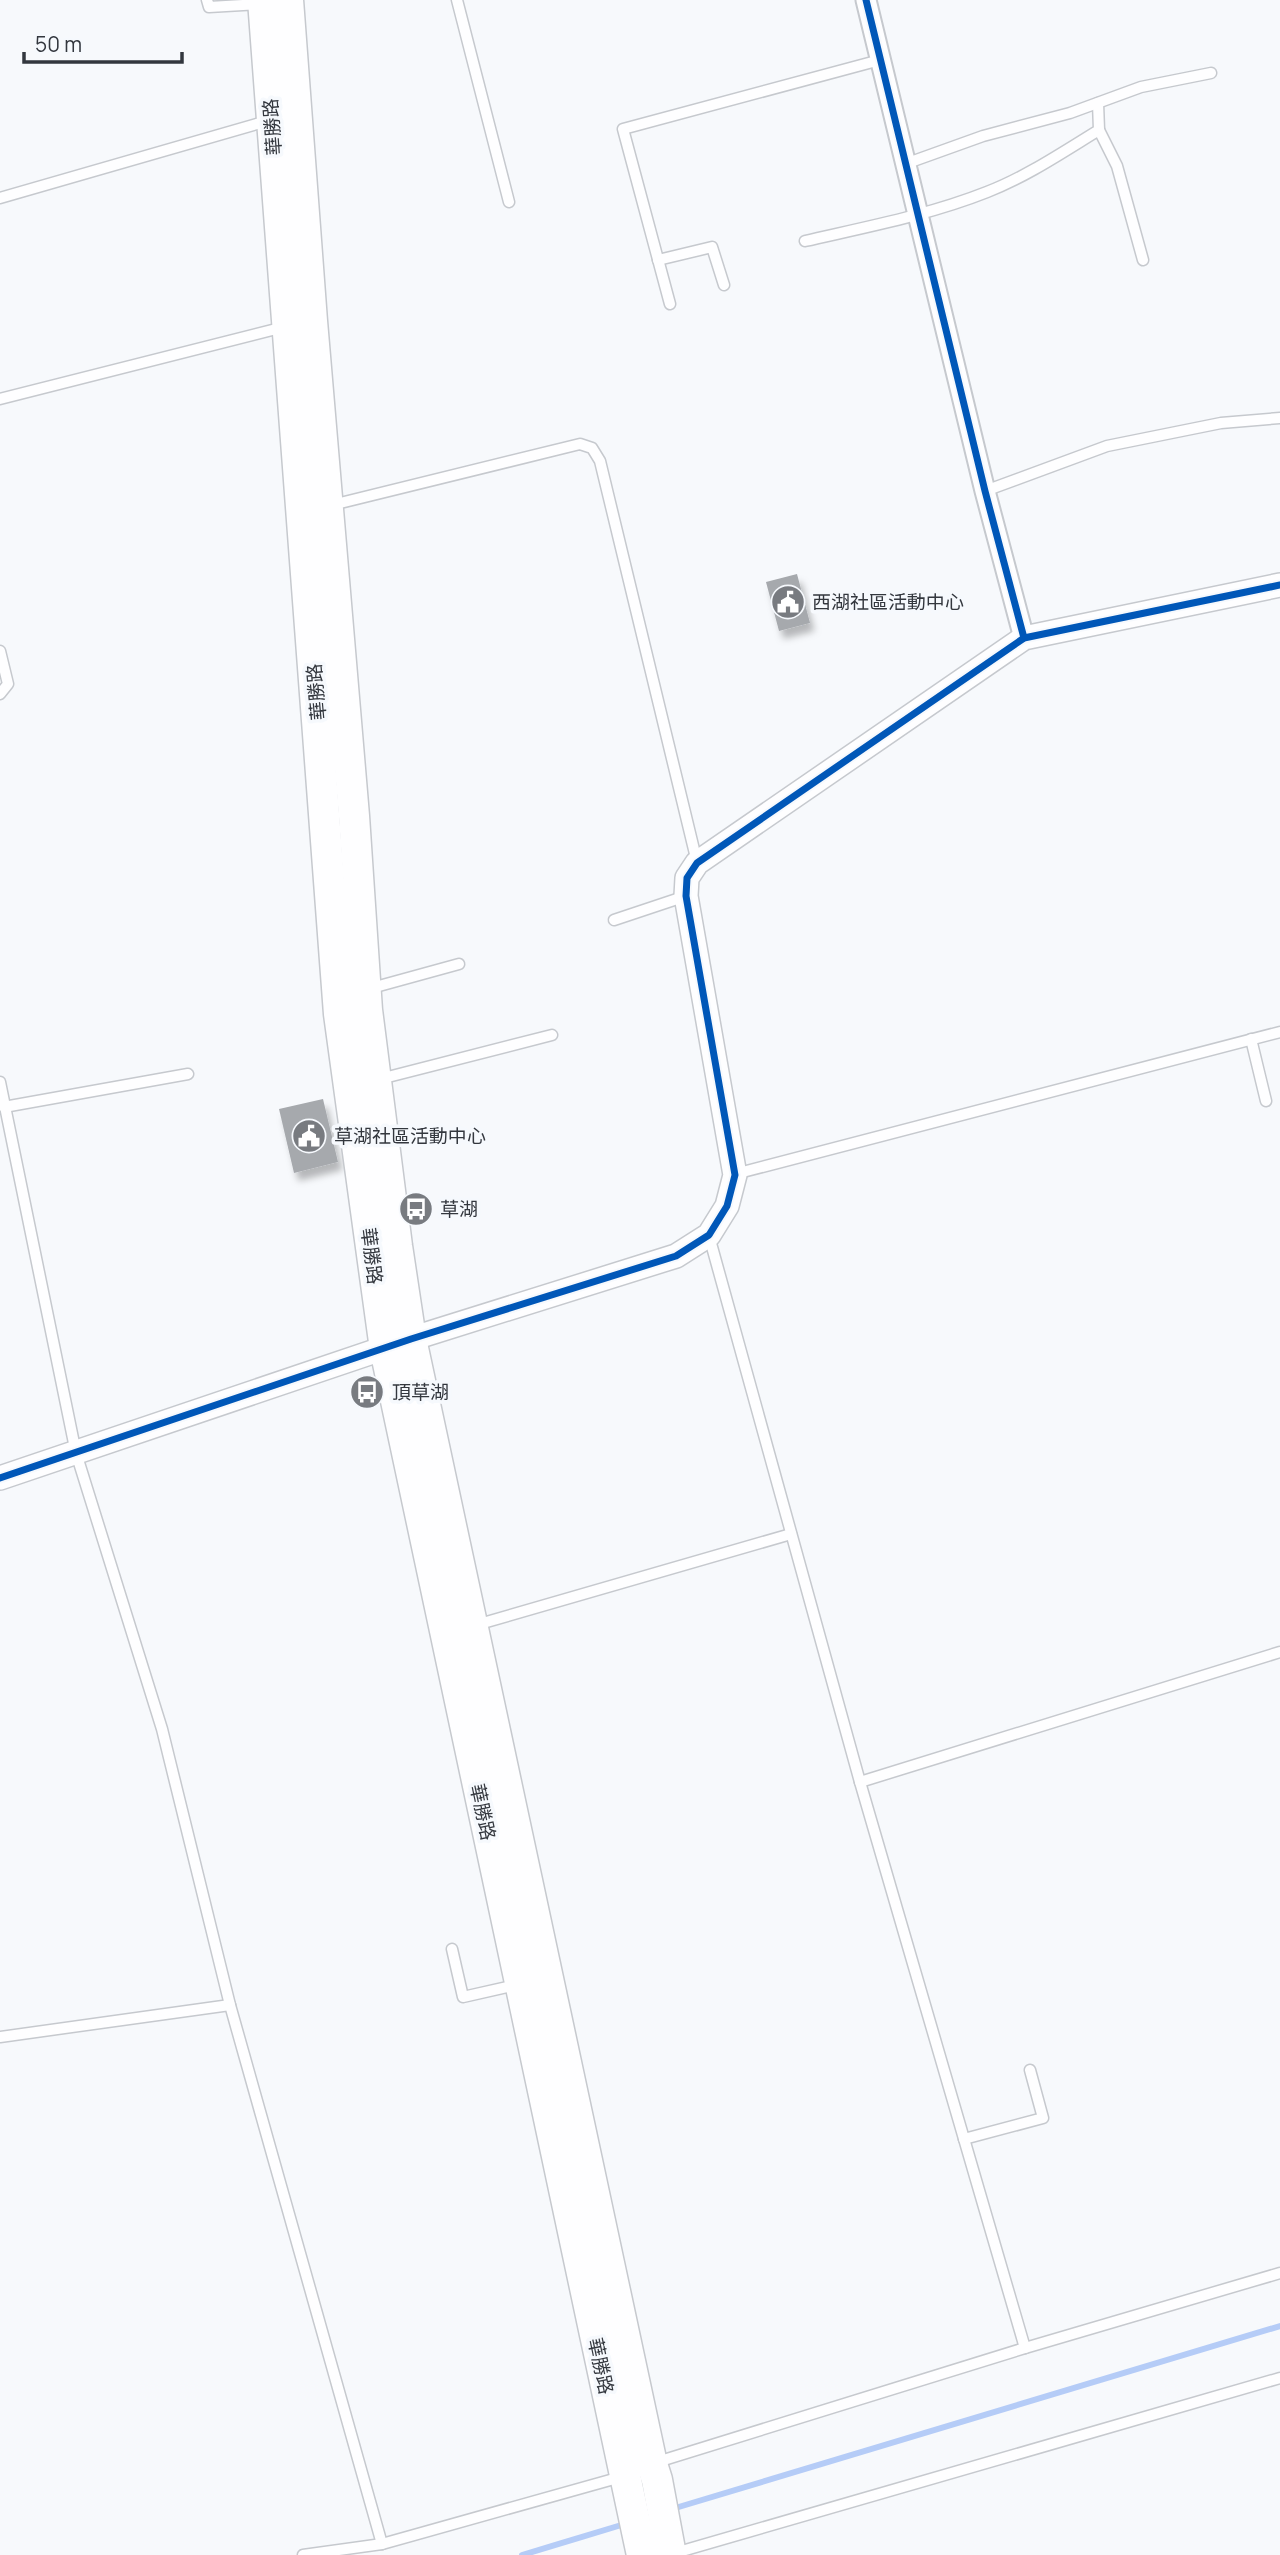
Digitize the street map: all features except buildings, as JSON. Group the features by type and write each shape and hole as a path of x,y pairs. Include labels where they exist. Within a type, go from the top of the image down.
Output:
{"main road":[{"name":"華勝路","path":"271,1 271,120 299,324"},
{"name":"華勝路","path":"271,1 314,509 340,1014 398,1344 520,1984 640,2475"},
{"name":"華勝路","path":"314,509 354,816 366,990 398,1344 472,1626 640,2475"},
{"path":"640,2475 659,2550"}],"street":[{"path":"866,0 985,491 1024,638"},
{"path":"0,1478 398,1344 676,1256 709,1235 727,1206 735,1175 686,897 687,878 698,863 1024,638 1280,585"}],"lane":[{"path":"207,0 209,7 271,1"},
{"path":"457,0 509,202"},
{"path":"670,304 623,128 880,60"},
{"path":"905,163 1141,87 1211,74"},
{"path":"1097,103 1099,130 1117,166 1143,260"},
{"path":"0,198 271,120"},
{"path":"805,241 918,214 988,192 1058,156 1099,130"},
{"path":"658,260 712,247 724,285"},
{"path":"0,399 299,324"},
{"path":"985,491 1107,446 1221,423 1280,418"},
{"path":"314,509 580,444 592,448 600,461 698,863"},
{"path":"0,651 8,684 0,694"},
{"path":"614,920 686,897"},
{"path":"366,990 459,964"},
{"path":"735,1175 1280,1032"},
{"path":"375,1080 552,1035"},
{"path":"1251,1039 1265,1101"},
{"path":"4,1107 188,1074"},
{"path":"0,1082 76,1453 162,1729 230,2005 382,2543"},
{"path":"709,1235 859,1782 1025,2348"},
{"path":"472,1626 792,1534"},
{"path":"859,1782 1280,1651"},
{"path":"452,1950 463,1997 520,1984"},
{"path":"0,2037 230,2005"},
{"path":"964,2139 1043,2118 1030,2070"},
{"path":"303,2555 382,2543 640,2475 1025,2348 1280,2273"},
{"path":"659,2550 1280,2378"}],"waterway":[{"path":"672,2509 1280,2326"},
{"path":"522,2555 628,2523"}],"cycle path":[{"path":"866,0 985,491 1024,638"},
{"path":"0,1478 411,1339 676,1256 709,1235 727,1206 735,1175 686,896 687,878 697,863 1024,638 1280,585"}],"place":[{"name":"西湖社區活動中心","path":"788,602"},
{"name":"草湖社區活動中心","path":"309,1136"},
{"name":"草湖","path":"416,1209"},
{"name":"頂草湖","path":"367,1392"}]}
